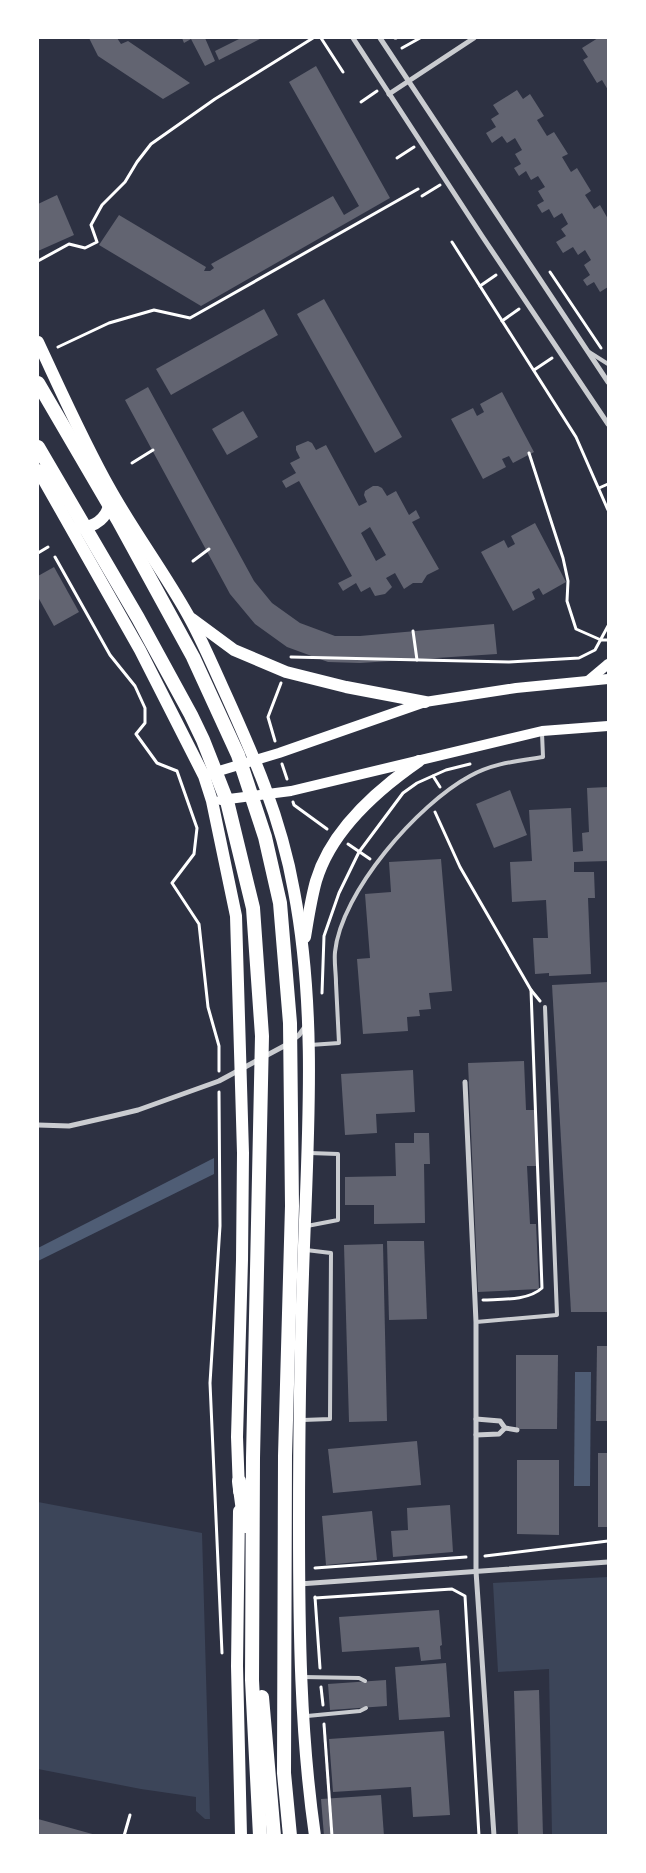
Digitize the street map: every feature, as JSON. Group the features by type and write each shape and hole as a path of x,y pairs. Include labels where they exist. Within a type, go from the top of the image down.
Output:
{"highway":[{"path":"38,383 118,520 193,657 238,755 265,837 280,903 290,1042 292,1206 285,1456 284,1773 290,1836"},
{"path":"38,447 138,618 199,732 227,801 253,908 262,1036 253,1487 252,1680 260,1836"},
{"path":"239,1481 250,1565 274,1836"}],"main road":[{"path":"38,342 82,436 111,492 190,618 256,760 268,794 294,889 303,950 308,1022 308,1152 300,1420 300,1677 302,1716 315,1836"},
{"path":"38,470 140,650 204,776 212,801 236,916 241,1069 242,1260 237,1437 239,1481 237,1666 241,1836"},
{"path":"71,528 87,528 101,521 110,507 111,492"},
{"path":"190,618 234,650 286,672 346,688 425,702"},
{"path":"588,681 608,664"},
{"path":"204,776 425,702 516,688 608,678"},
{"path":"212,801 291,791 542,731 608,726"},
{"path":"303,950 317,880 338,838 356,813 379,791 419,761"}],"street":[{"path":"353,38 608,424"},
{"path":"380,38 608,382"},
{"path":"389,94 474,38"},
{"path":"38,1125 68,1126 138,1110 219,1081 286,1045 299,1036 308,1022"},
{"path":"465,1082 476,1322 476,1571 494,1836"},
{"path":"476,1419 500,1421 505,1428 517,1430"},
{"path":"476,1435 499,1434 505,1428"},
{"path":"299,1584 608,1562"}],"lane":[{"path":"587,351 608,364"},
{"path":"308,1045 339,1043 335,952 343,918 358,888 387,850 444,793 470,776 499,764 543,758 542,731"},
{"path":"476,1322 557,1315 545,1007"},
{"path":"305,1226 338,1220 338,1154 308,1152"},
{"path":"300,1420 330,1419 330,1254 304,1249"},
{"path":"300,1677 359,1678 365,1681"},
{"path":"302,1716 360,1711 366,1708"}],"path":[{"path":"38,261 69,244 85,248 97,242 91,225 102,205 125,182 151,144 215,99 312,38"},
{"path":"321,38 342,72"},
{"path":"402,48 420,38"},
{"path":"361,102 384,86"},
{"path":"398,158 421,143"},
{"path":"422,196 446,181"},
{"path":"58,346 109,322 154,310 190,318 418,189"},
{"path":"452,242 576,437 608,510"},
{"path":"480,286 505,270"},
{"path":"550,272 603,351"},
{"path":"502,321 528,304"},
{"path":"534,370 561,352"},
{"path":"132,463 153,450"},
{"path":"529,453 564,558 568,581 567,601 576,630 600,640 608,640"},
{"path":"599,488 608,484"},
{"path":"38,553 48,547"},
{"path":"193,561 209,549"},
{"path":"55,557 110,655 135,686 145,708 145,723 136,734 157,763 177,770 197,828 194,854 172,883 199,924 208,1007 219,1046 220,1226 210,1383 222,1659"},
{"path":"268,717 290,657 509,662 579,658 595,650 608,626"},
{"path":"413,631 417,660"},
{"path":"433,776 444,793 446,801 434,808 460,868 531,990 545,1007"},
{"path":"477,1300 519,1297 536,1293 542,1288 531,990"},
{"path":"315,1568 476,1557 608,1541"},
{"path":"315,1598 452,1589 465,1596 479,1836"},
{"path":"124,1836 130,1815"}],"shaded area":[{"path":"214,1158 214,1174 38,1261 38,1248"},
{"path":"575,1372 591,1372 590,1486 574,1486"},
{"path":"38,1502 202,1533 210,1819 205,1819 196,1811 196,1797 141,1789 38,1769"},
{"path":"608,1577 608,1835 552,1835 549,1669 498,1672 493,1583"}],"building":[{"path":"89,38 117,38 121,44 128,41 190,83 163,99 98,56"},
{"path":"182,38 205,38 215,61 205,66 191,39 184,43"},
{"path":"241,38 262,38 219,60 215,51"},
{"path":"598,38 608,38 608,90 602,80 597,83 583,60 588,57 582,48"},
{"path":"316,66 390,198 201,306 99,245 119,215 206,267 204,271 210,271 214,268 211,264 333,196 344,215 359,206 289,82"},
{"path":"517,90 523,99 530,94 544,116 537,120 547,136 554,132 568,154 562,157 571,172 577,168 591,191 585,195 594,209 600,205 608,219 608,287 600,292 594,282 587,286 583,280 590,275 584,265 591,260 585,250 578,255 573,247 563,253 556,242 566,236 561,229 568,224 562,213 554,218 549,209 542,213 537,205 544,201 538,191 545,187 538,176 531,180 526,171 519,176 514,168 521,164 515,154 522,150 515,138 507,143 502,136 492,143 486,133 496,127 491,119 499,114 493,105"},
{"path":"57,195 74,235 38,251 38,204"},
{"path":"324,299 402,437 375,453 297,314"},
{"path":"264,309 278,335 171,395 156,369"},
{"path":"148,387 254,581 272,603 300,623 335,636 360,636 494,624 497,654 360,663 328,662 287,647 255,624 230,594 125,400"},
{"path":"502,392 534,452 513,463 509,456 502,459 506,467 483,479 451,419 473,408 477,416 484,412 480,404"},
{"path":"243,411 258,437 227,455 212,429"},
{"path":"308,441 312,443 316,450 326,445 359,506 367,502 364,495 365,491 373,486 382,488 387,496 396,491 409,515 416,510 420,518 412,522 439,569 427,575 422,583 413,583 404,589 395,573 386,578 392,587 385,594 375,596 370,587 361,592 356,583 343,591 338,583 352,576 299,481 286,488 282,481 296,473 290,463 300,458 296,446","holes":["370,527 386,555 376,561 361,533"]},
{"path":"535,523 566,582 543,595 539,588 532,592 535,599 513,611 481,552 504,540 508,548 515,544 511,536"},
{"path":"54,567 79,612 54,626 38,597 38,576"},
{"path":"608,787 608,861 574,862 574,872 594,872 595,898 588,898 591,974 549,976 549,973 535,974 533,938 548,938 546,900 512,902 510,862 532,861 529,810 571,808 573,852 583,851 582,833 589,832 587,788"},
{"path":"510,790 527,835 494,848 476,804"},
{"path":"441,859 452,991 429,993 431,1009 419,1010 420,1016 407,1017 408,1031 363,1034 357,959 370,958 365,894 391,892 389,862"},
{"path":"608,982 608,1312 571,1312 552,985"},
{"path":"524,1061 526,1110 535,1110 538,1166 527,1166 530,1224 536,1224 539,1289 478,1292 468,1063"},
{"path":"413,1070 415,1112 376,1114 377,1133 345,1135 341,1074"},
{"path":"414,1133 429,1133 430,1164 424,1164 425,1223 374,1224 374,1205 345,1205 345,1177 396,1176 395,1143 414,1143"},
{"path":"387,1241 424,1241 427,1319 389,1320"},
{"path":"383,1244 387,1421 349,1422 344,1245"},
{"path":"597,1346 608,1346 608,1421 596,1421"},
{"path":"516,1355 558,1355 557,1429 516,1429"},
{"path":"417,1441 421,1485 333,1493 328,1449"},
{"path":"598,1453 608,1453 608,1527 598,1527"},
{"path":"517,1460 559,1460 559,1535 517,1534"},
{"path":"450,1505 453,1552 393,1557 391,1531 408,1530 407,1508"},
{"path":"372,1511 377,1560 326,1565 322,1516"},
{"path":"439,1610 442,1645 440,1646 441,1659 421,1661 419,1647 342,1652 339,1617"},
{"path":"446,1663 450,1717 399,1720 395,1667"},
{"path":"386,1680 387,1706 330,1710 328,1684"},
{"path":"539,1690 543,1836 518,1836 514,1691"},
{"path":"444,1731 450,1815 413,1817 411,1787 333,1792 329,1739"},
{"path":"381,1795 384,1836 324,1836 321,1799"},
{"path":"38,1819 96,1835 96,1836 38,1836"}]}
